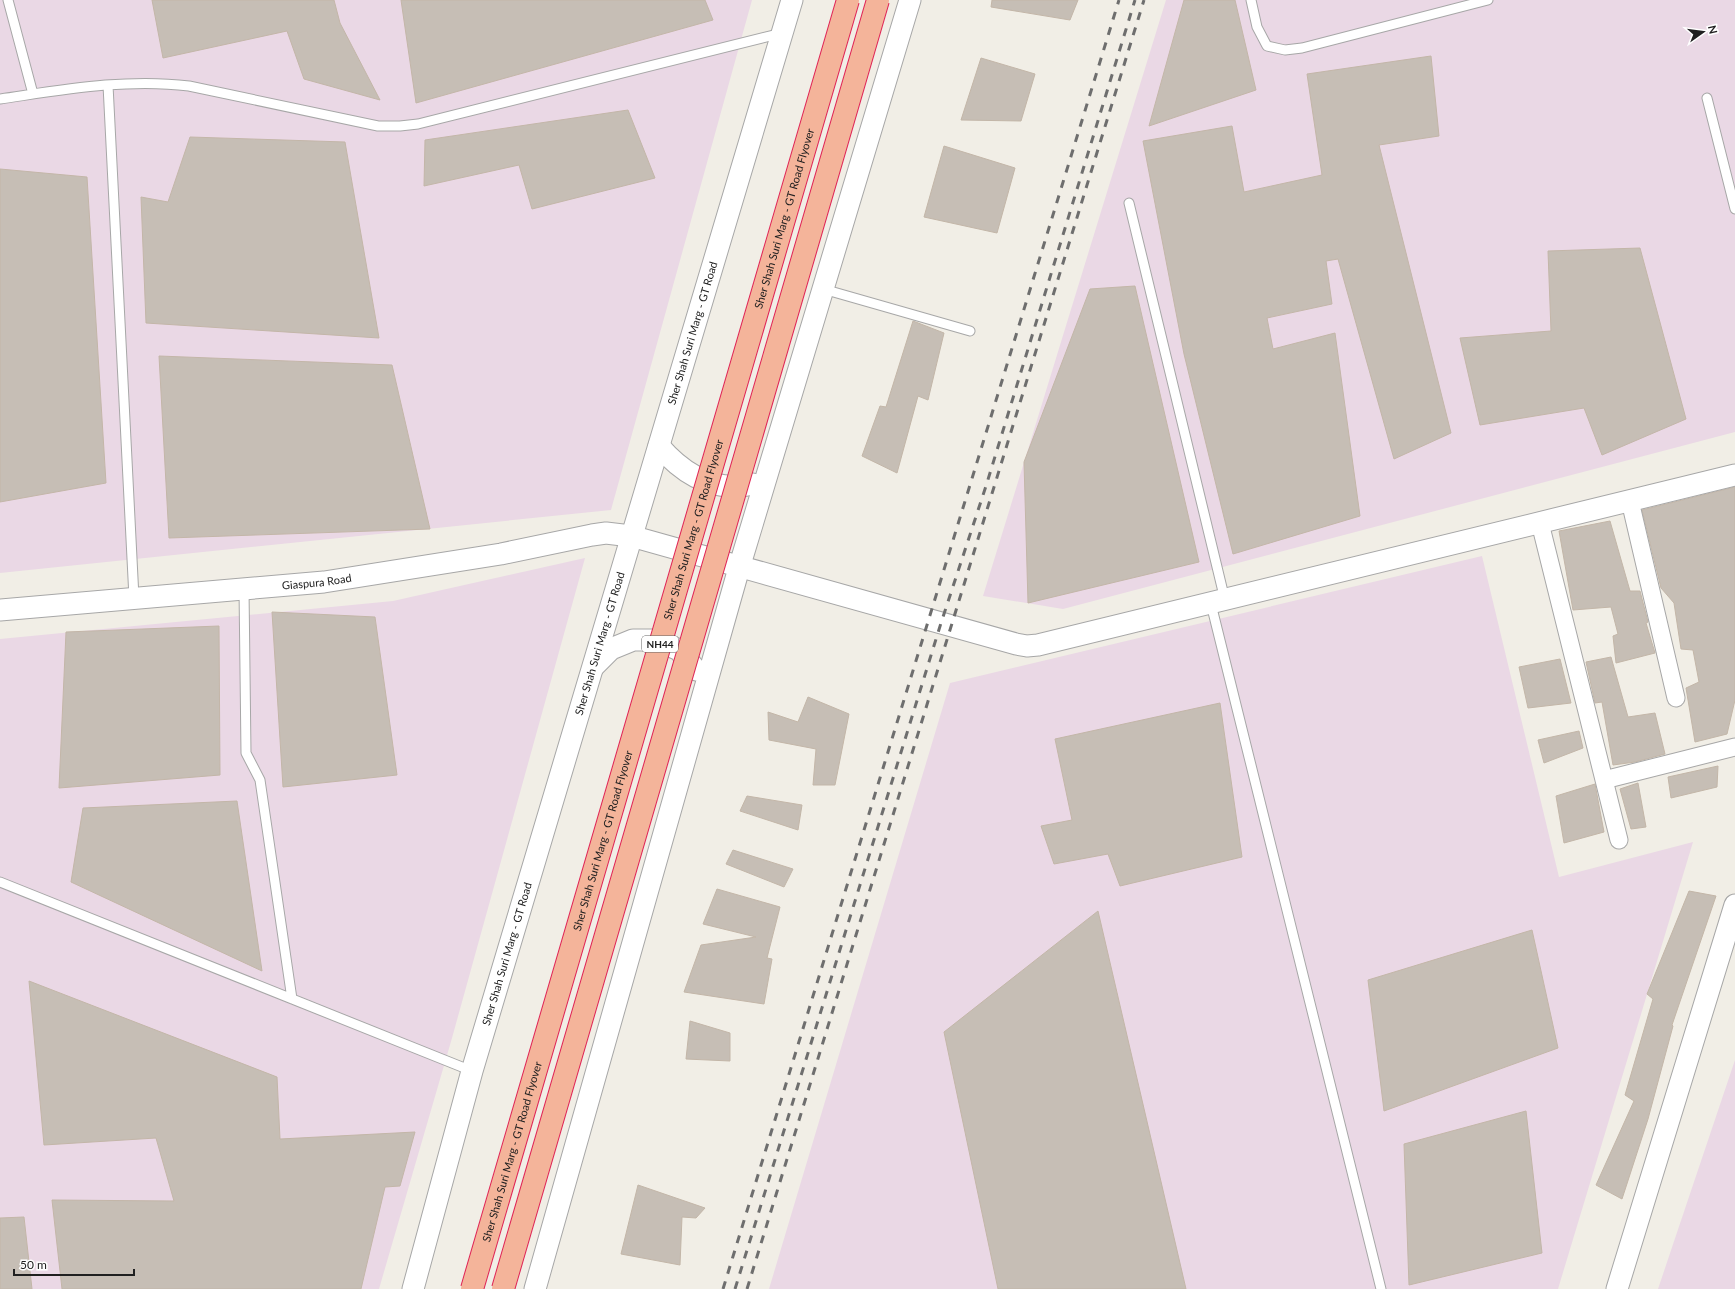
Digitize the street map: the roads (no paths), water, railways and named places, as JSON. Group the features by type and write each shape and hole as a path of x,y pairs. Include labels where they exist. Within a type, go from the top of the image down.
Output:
{"highway":[{"name":"Sher Shah Suri Marg - GT Road Flyover","path":"472,1289 848,0"},
{"name":"NH44","path":"503,1289 878,0"}],"street":[{"name":"Sher Shah Suri Marg - GT Road","path":"413,1289 472,1071 792,0"},
{"path":"535,1289 739,568 910,0"},
{"path":"659,446 672,461 688,473 706,482 726,486 746,486 765,482"},
{"name":"Giaspura Road","path":"0,610 324,582 501,554 606,533 631,536 739,568 1027,646 1048,643 1218,602 1735,475"},
{"path":"1630,501 1676,698"},
{"path":"1540,523 1619,840"},
{"path":"594,666 610,649 633,640 657,640 679,650 688,659 696,668 704,691"},
{"path":"1604,780 1735,747"},
{"path":"1617,1289 1735,905"}],"lane":[{"path":"8,0 33,94"},
{"path":"1251,0 1257,28 1267,46 1285,50 1302,48 1488,0"},
{"path":"0,99 108,85 141,82 167,83 189,86 378,126 400,126 426,122 782,33"},
{"path":"108,85 134,598"},
{"path":"1707,98 1735,208"},
{"path":"1129,203 1218,602 1381,1289"},
{"path":"823,289 970,331"},
{"path":"244,589 246,753 261,786 292,999"},
{"path":"0,882 472,1071"}],"railway":[{"path":"723,1289 1119,0"},
{"path":"735,1289 941,623 986,486 1135,0"},
{"path":"747,1289 1144,0"}]}
